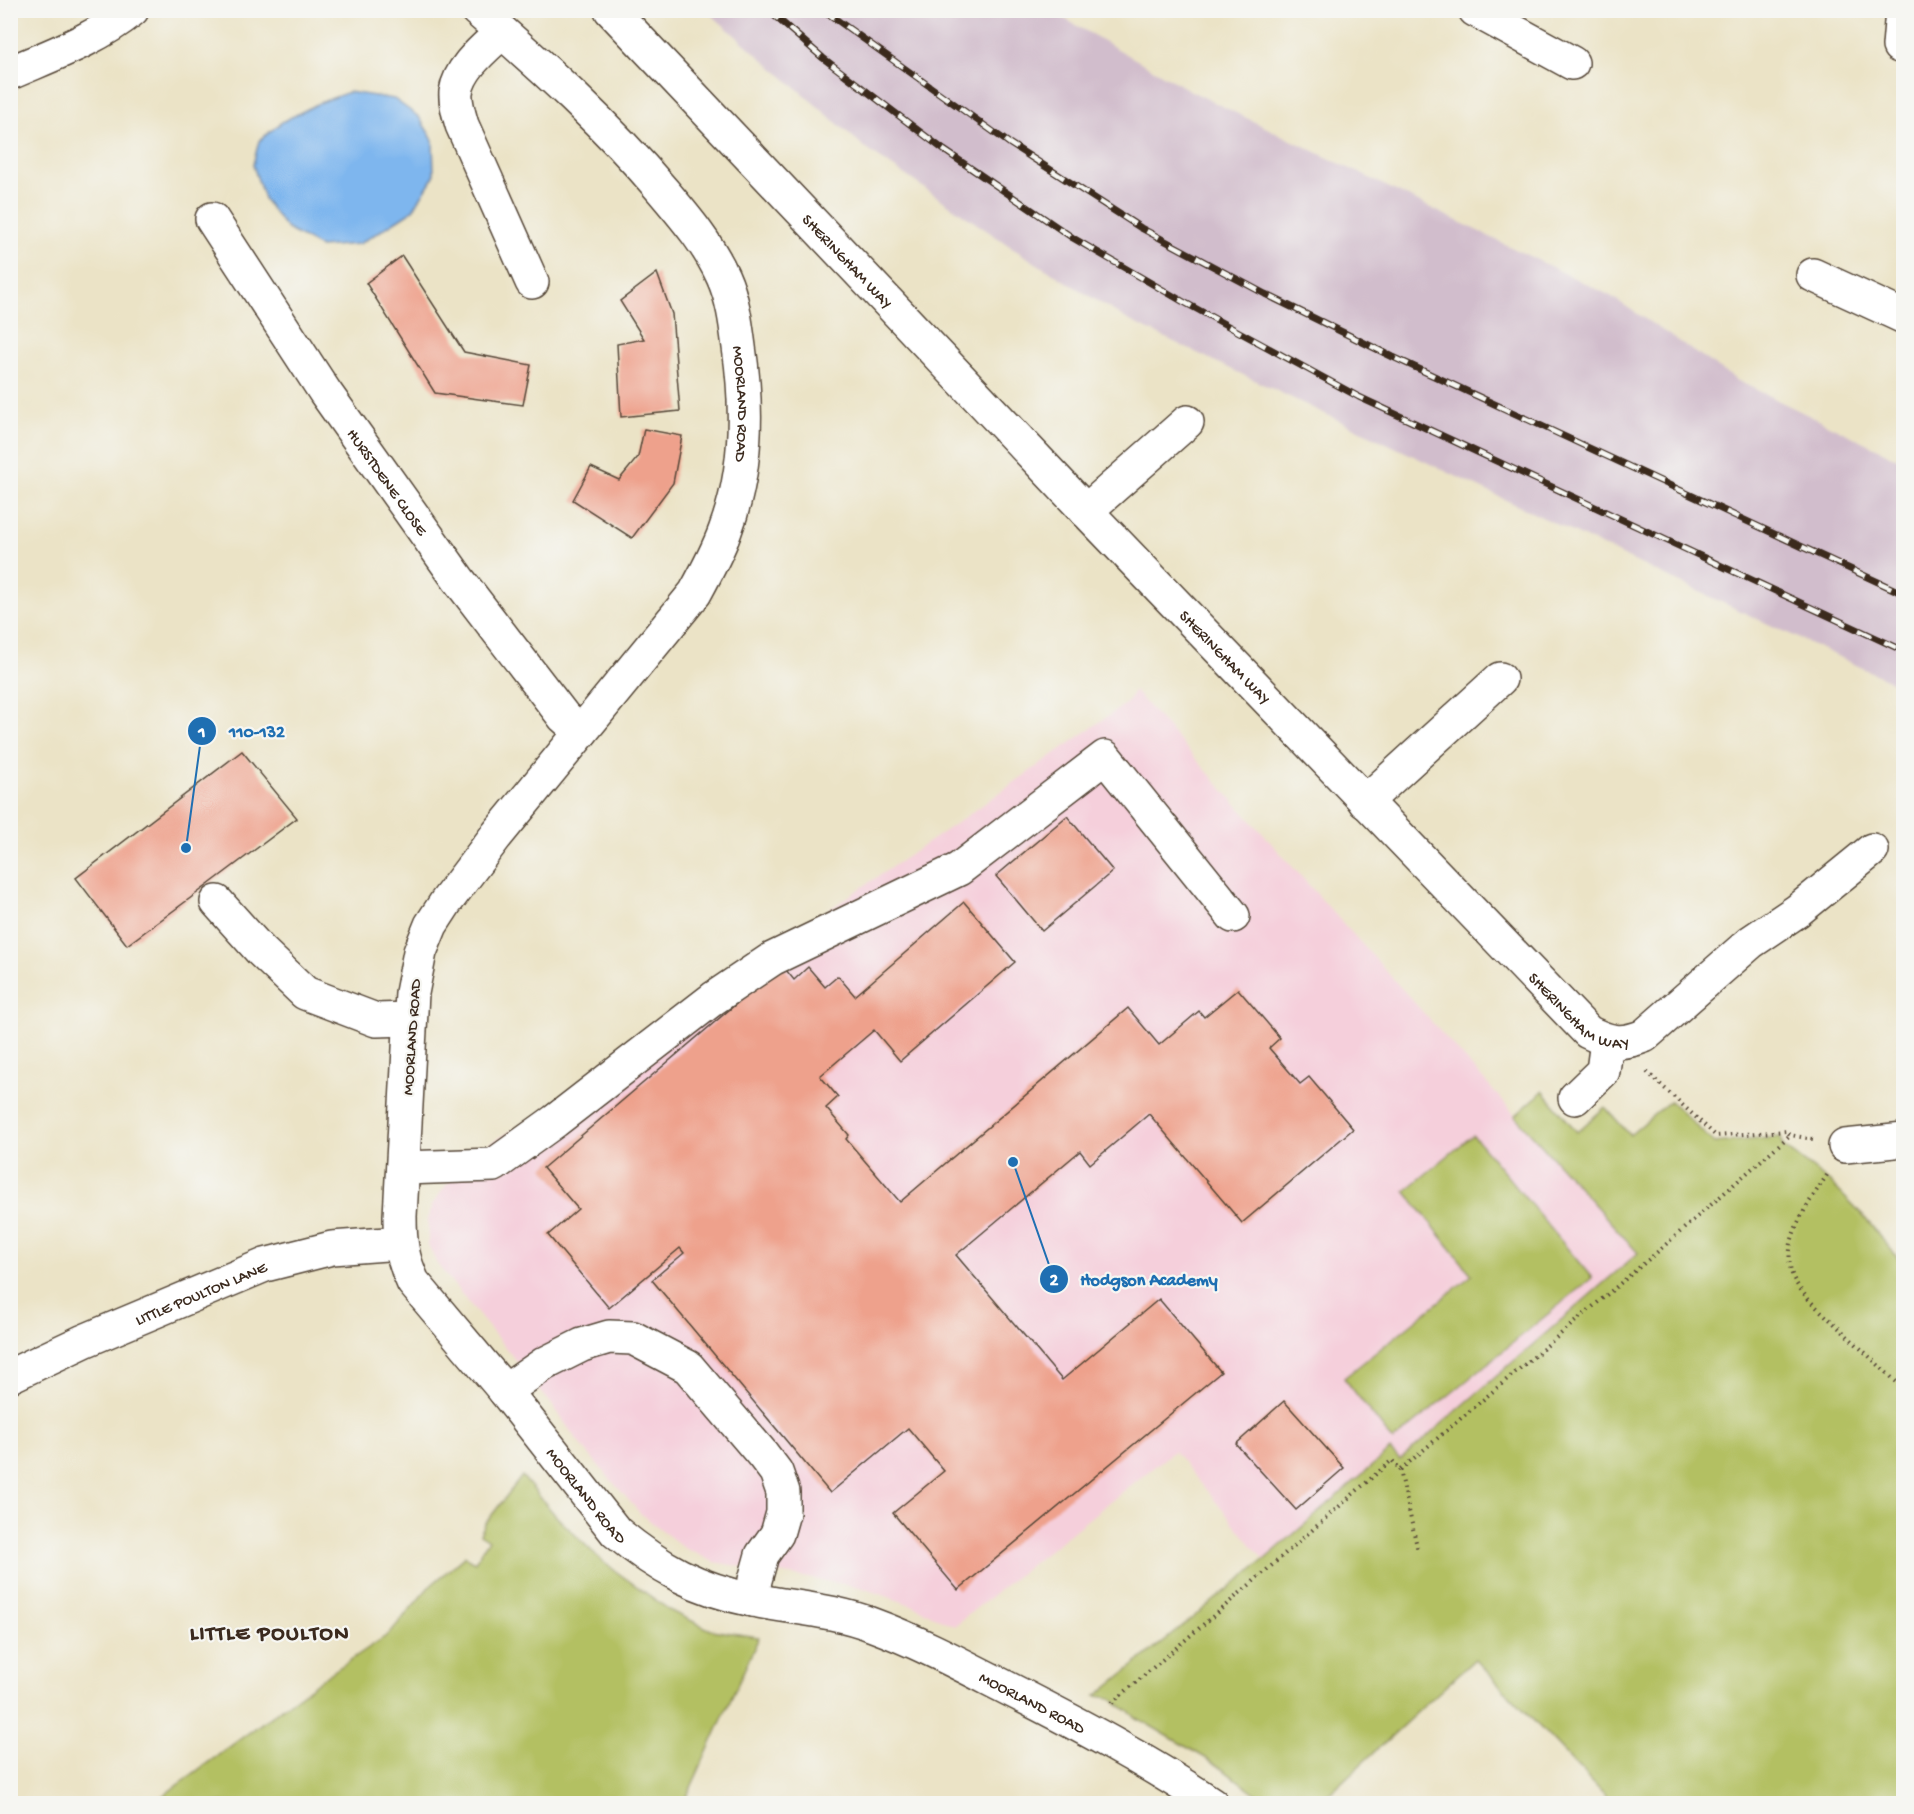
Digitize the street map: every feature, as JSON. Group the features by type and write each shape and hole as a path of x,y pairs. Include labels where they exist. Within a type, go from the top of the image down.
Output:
{"street":[{"path":"10,73 72,46 121,19 132,10"},
{"name":"MOORLAND ROAD","path":"477,10 580,102 649,174 709,250 723,277 733,307 746,404 744,440 732,511 714,559 695,593 496,836 431,925 420,952 415,973 410,1019 400,1244 403,1262 413,1282 505,1391 616,1532 638,1551 671,1572 693,1582 752,1600 820,1611 871,1624 921,1645 1084,1727 1212,1803"},
{"name":"SHERINGHAM WAY","path":"611,10 1086,511 1588,1032 1618,1042 1644,1036 1750,942 1797,911 1872,850"},
{"path":"1475,10 1572,63"},
{"path":"1899,46 1902,10"},
{"path":"502,32 476,57 460,78 456,92 457,106 462,125 532,282"},
{"name":"HURSTDENE CLOSE","path":"212,219 325,392 452,570 564,717 580,732"},
{"path":"1813,275 1904,317"},
{"path":"1086,511 1187,422"},
{"path":"1365,802 1500,679"},
{"path":"403,1168 494,1165 555,1121 714,998 762,965 958,868 1105,757 1233,915"},
{"path":"217,902 261,951 305,993 376,1020 410,1019"},
{"path":"1575,1098 1603,1071 1618,1042"},
{"path":"1845,1146 1904,1140"},
{"name":"LITTLE POULTON LANE","path":"10,1376 84,1341 265,1266 332,1248 400,1244"},
{"path":"505,1391 544,1364 582,1345 609,1337 633,1338 688,1367 776,1472 783,1492 783,1513 777,1534 762,1555 752,1600"}],"path":[{"path":"1618,1042 1716,1136 1787,1131 1790,1135 1845,1146 1799,1218 1790,1249 1791,1271 1798,1287 1811,1302 1904,1389"},
{"path":"1400,1470 1655,1254 1790,1135"},
{"path":"1084,1727 1392,1460 1400,1470 1418,1551"}],"shaded area":[{"path":"707,11 1051,11 1191,91 1609,295 1738,381 1903,461 1903,687 1128,320 1023,255 868,150"},
{"path":"1134,690 1639,1253 1400,1460 1390,1450 1264,1560 1174,1451 954,1626 914,1606 860,1587 714,1562 684,1548 640,1513 604,1472 437,1264 428,1245 428,1219 432,1205 447,1184 462,1171 470,1155 551,1108 805,926 964,818 1128,702"}],"green space":[{"path":"1543,1091 1577,1132 1605,1107 1630,1135 1670,1101 1714,1143 1781,1137 1783,1146 1830,1182 1865,1218 1903,1264 1903,1803 1612,1803 1475,1659 1319,1803 1269,1803 1214,1763 1137,1718 1110,1698 1096,1696 1264,1560 1390,1450 1400,1460 1638,1253 1515,1116"},
{"path":"1473,1135 1592,1278 1393,1441 1344,1378 1472,1275 1405,1191"},
{"path":"522,1476 556,1516 603,1562 671,1611 711,1630 759,1637 684,1803 153,1803 319,1681 389,1634 428,1588 465,1556 475,1562 489,1540 480,1534 485,1524"}],"water":[{"path":"349,92 394,99 419,117 433,140 434,176 413,210 382,230 359,244 320,247 287,229 264,199 253,165 259,141 282,122 319,103"}],"building":[{"path":"402,256 464,352 531,365 523,405 435,393 366,283"},
{"path":"657,273 672,314 680,411 621,417 617,344 644,339 620,301"},
{"path":"644,429 682,436 673,483 632,538 573,500 591,467 619,480 638,457"},
{"path":"242,751 297,818 127,945 76,878"},
{"path":"1067,816 1113,871 1042,931 996,876"},
{"path":"964,902 1015,962 900,1061 874,1030 820,1076 838,1097 826,1108 849,1135 846,1139 900,1202 1128,1008 1159,1045 1199,1011 1204,1017 1238,989 1280,1038 1269,1048 1300,1084 1309,1077 1353,1129 1242,1223 1149,1114 1090,1164 1080,1151 956,1255 1062,1380 1159,1299 1221,1372 958,1590 893,1513 944,1471 908,1428 830,1493 652,1280 684,1253 680,1248 609,1308 548,1235 578,1209 543,1168 782,965 794,980 808,967 825,987 838,976 855,996"},
{"path":"1284,1401 1344,1468 1296,1510 1236,1444"}],"railway":[{"path":"768,10 823,58 944,150 1073,238 1182,301 1359,397 1904,651"},
{"path":"823,10 1009,143 1141,228 1265,294 1393,357 1904,594"}],"place":[{"name":"110-132","path":"186,848"},
{"name":"Hodgson Academy","path":"1013,1162"}],"district":[{"name":"LITTLE POULTON","path":"270,1631"}]}
